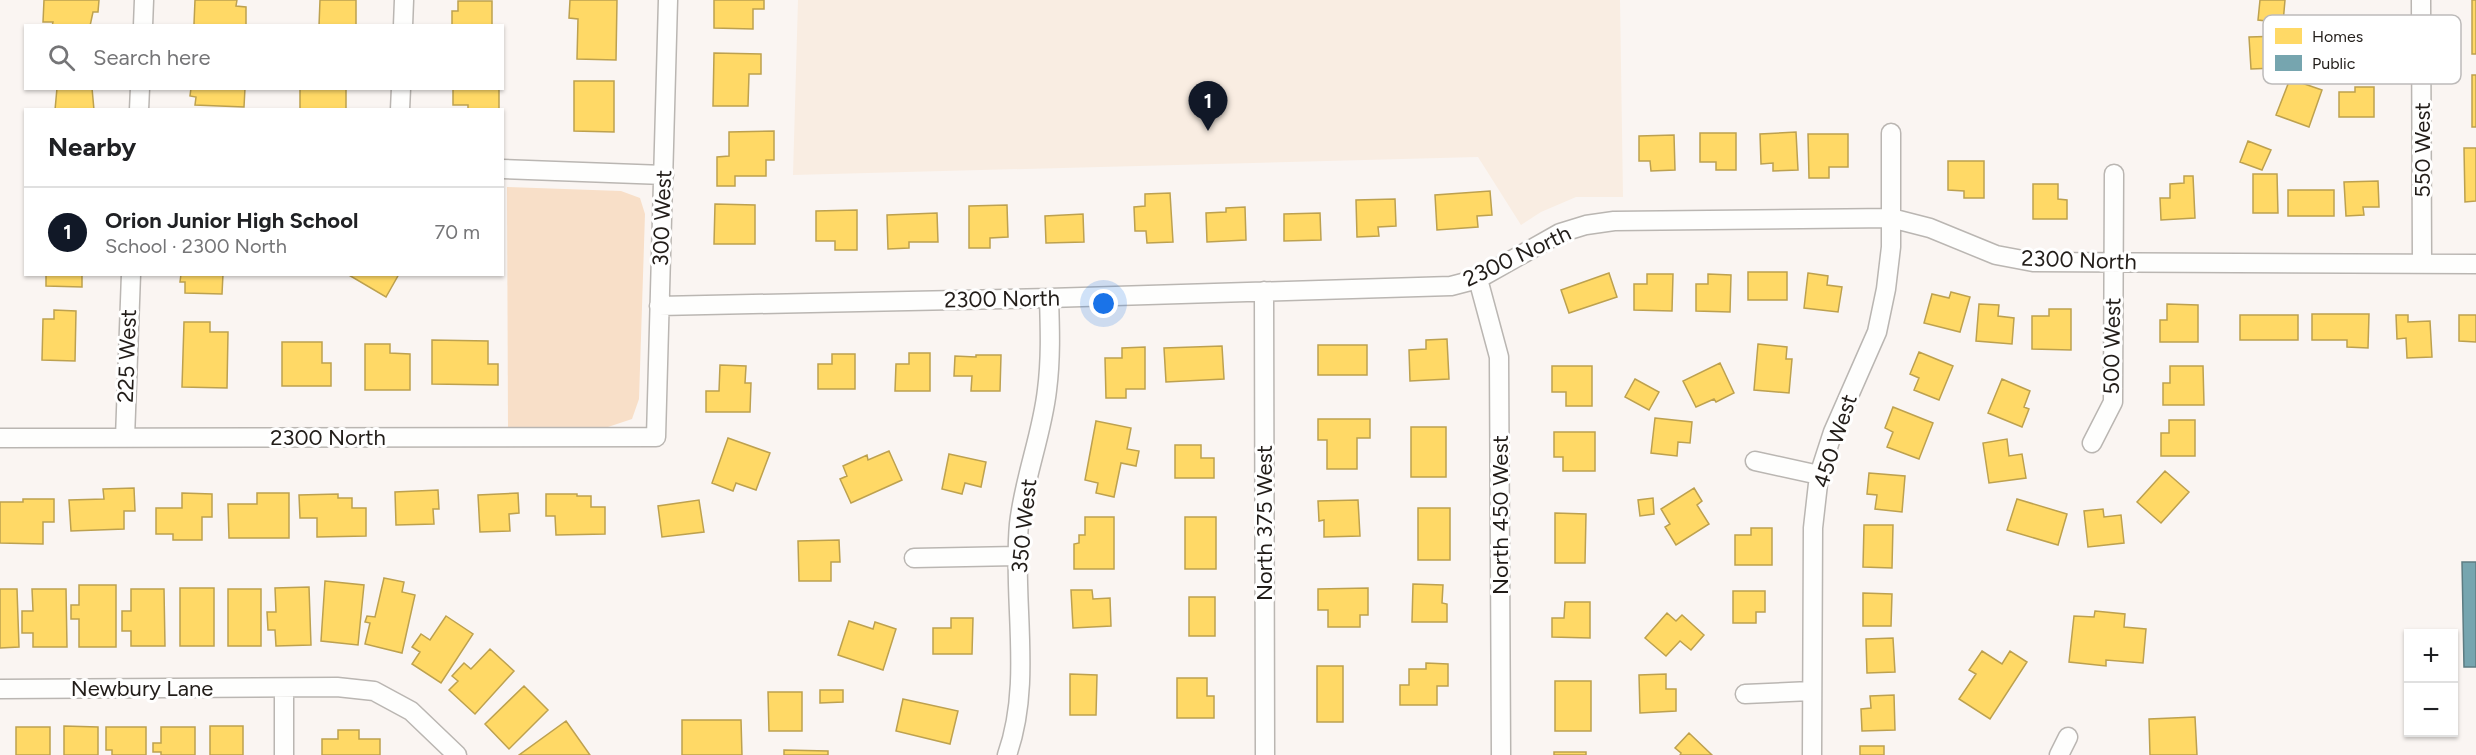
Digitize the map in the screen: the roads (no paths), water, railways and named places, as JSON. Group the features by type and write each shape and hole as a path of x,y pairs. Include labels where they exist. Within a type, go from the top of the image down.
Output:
{"street":[{"path":"143,24 144,0"},
{"path":"403,24 405,0"},
{"name":"300 West","path":"656,436 668,0"},
{"name":"550 West","path":"2421,84 2422,264"},
{"path":"139,108 140,90"},
{"path":"400,90 400,108"},
{"name":"450 West","path":"1812,755 1813,528 1820,475 1833,432 1877,332 1886,289 1891,218 1891,133"},
{"path":"504,169 664,175"},
{"name":"500 West","path":"2092,443 2113,402 2114,174"},
{"name":"2300 North","path":"659,306 1049,298 1451,286 1478,279 1560,233 1586,225 1614,221 1891,218 1930,228 1996,255 2033,262 2476,264"},
{"name":"225 West","path":"125,438 131,276"},
{"name":"North 450 West","path":"1478,279 1499,357 1501,755"},
{"name":"North 375 West","path":"1264,291 1264,755"},
{"name":"350 West","path":"1007,755 1014,735 1020,688 1017,556 1019,523 1047,391 1050,343 1049,298"},
{"name":"2300 North","path":"0,438 656,436"},
{"path":"1755,461 1820,475"},
{"path":"914,558 1017,556"},
{"path":"284,687 284,755"},
{"name":"Newbury Lane","path":"0,689 337,687 374,691 411,711 457,755"},
{"path":"1745,694 1812,691"},
{"path":"2059,755 2068,737"}],"place":[{"name":"Orion Junior High School","path":"1208,131"}]}
